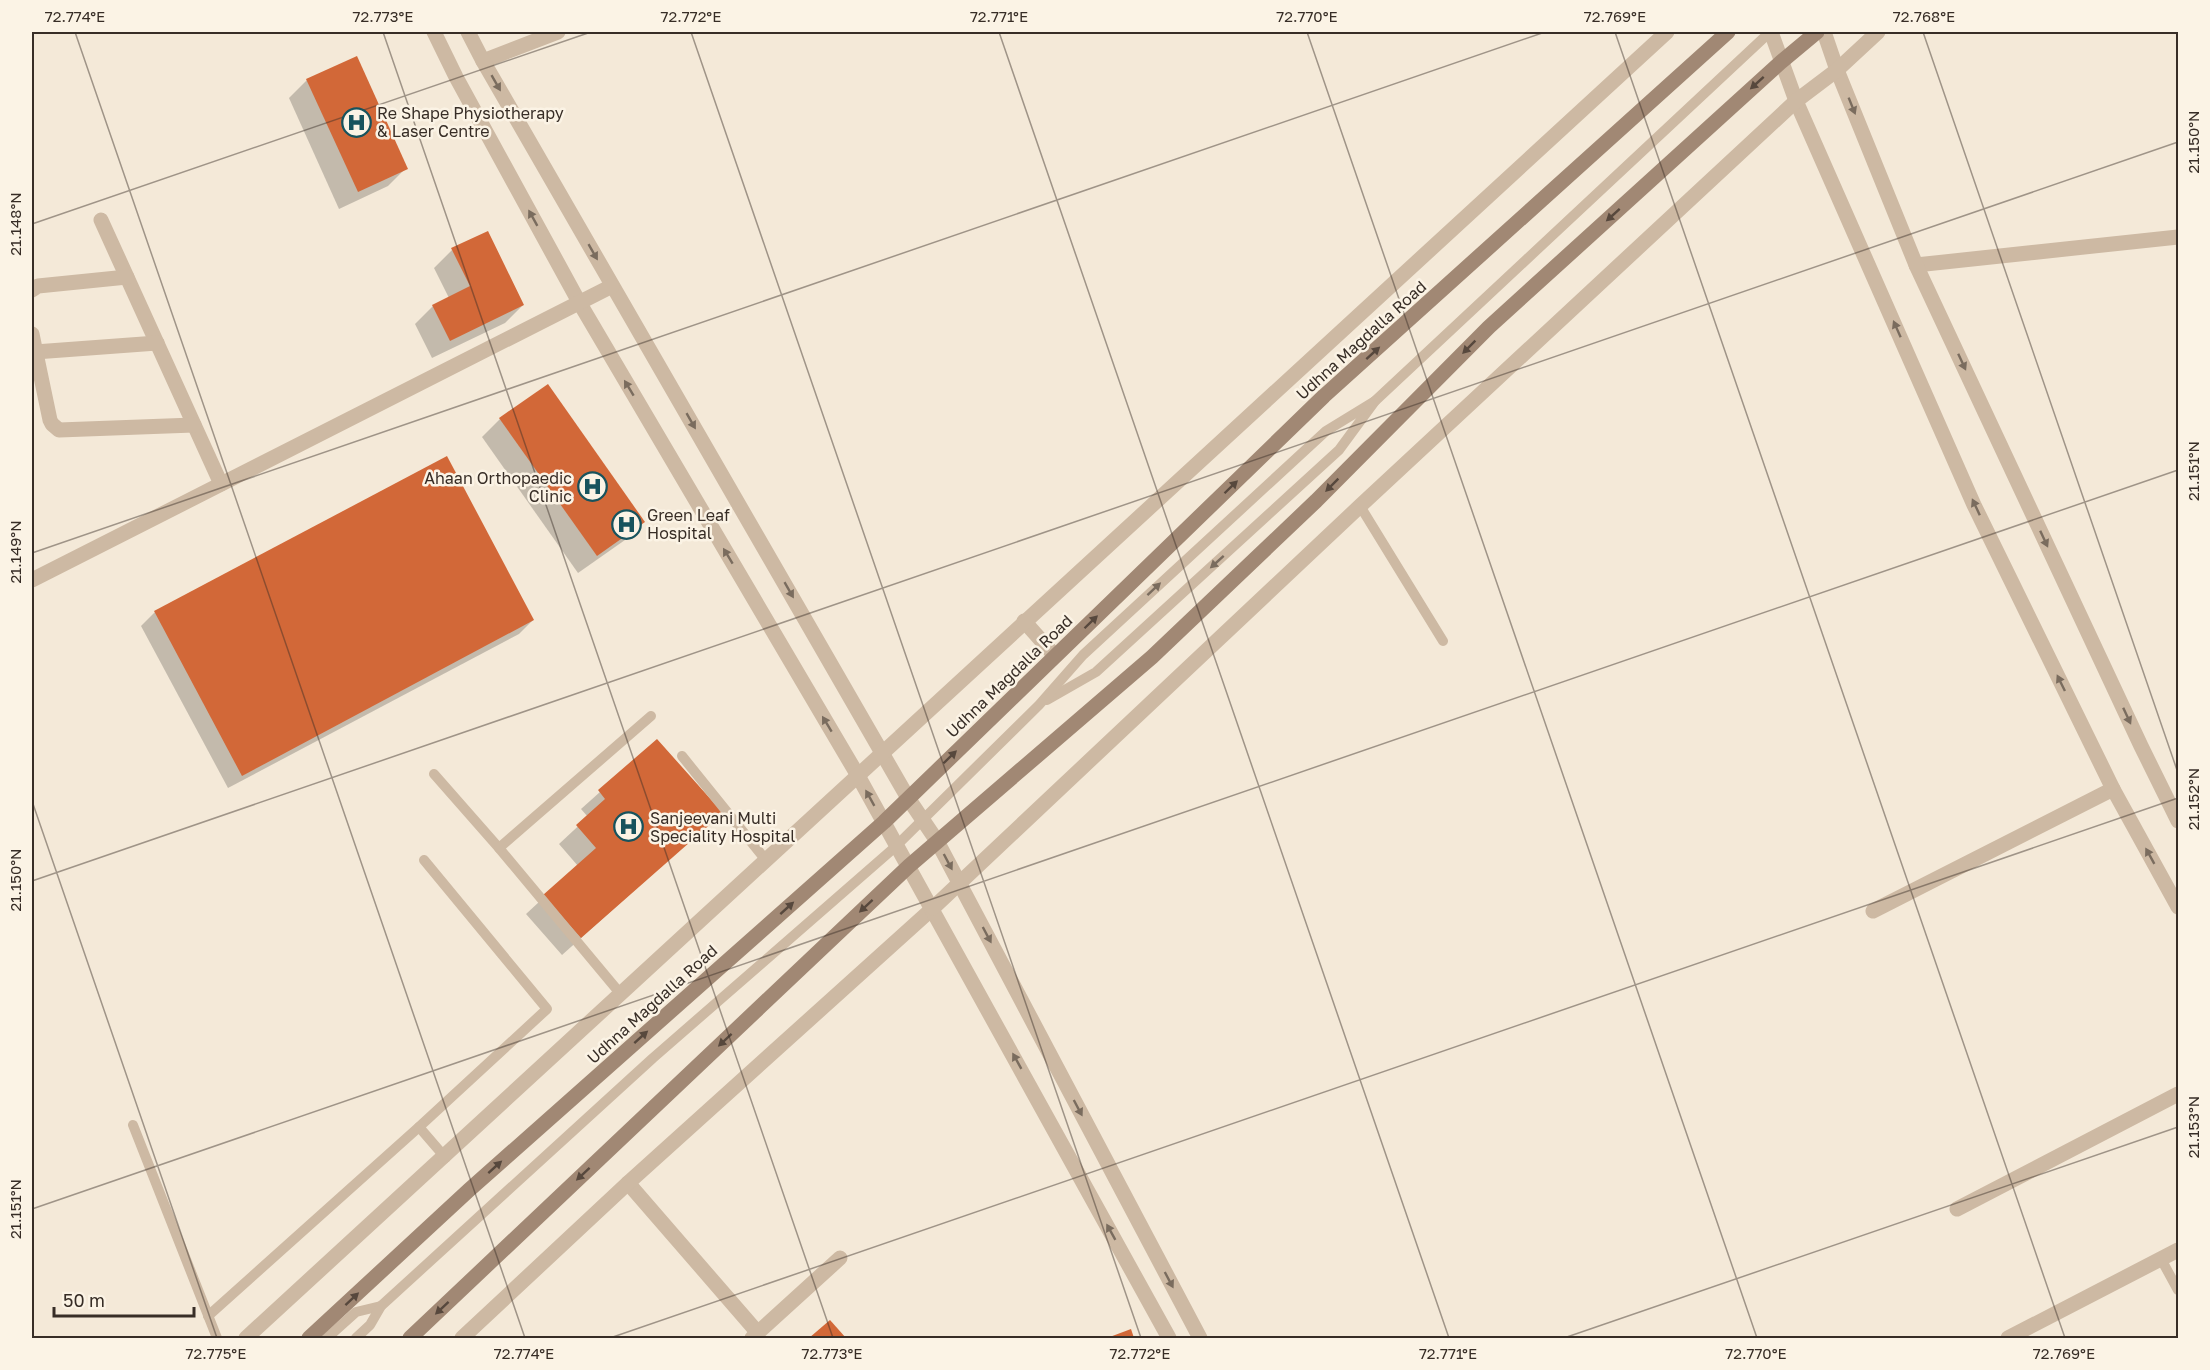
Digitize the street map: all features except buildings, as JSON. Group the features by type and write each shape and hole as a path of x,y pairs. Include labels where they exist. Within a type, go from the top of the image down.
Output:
{"main road":[{"name":"Udhna Magdalla Road","path":"309,1338 478,1182 884,822 1324,396 1728,32"},
{"path":"410,1338 909,866 1152,657 1317,501 1489,327 1817,32"}],"street":[{"path":"434,32 456,77 579,302 857,774 1169,1338"},
{"path":"468,32 908,798 937,841 1200,1338"},
{"path":"483,61 558,32"},
{"path":"246,1338 882,751 1667,32"},
{"path":"1771,32 1796,100 1974,505 2113,789 2178,907"},
{"path":"1824,32 1837,70 1916,265 2178,821"},
{"path":"462,1338 628,1183 960,884 1360,506 1796,100 1837,70 1878,32"},
{"path":"101,220 221,484"},
{"path":"1916,265 2178,237"},
{"path":"32,290 38,286 127,277"},
{"path":"32,580 612,286"},
{"path":"32,334 50,420 59,430 194,424"},
{"path":"35,352 157,343"},
{"path":"1024,621 1055,656"},
{"path":"1873,911 2113,789"},
{"path":"1957,1209 2178,1094"},
{"path":"628,1183 755,1336 840,1258"},
{"path":"2008,1338 2178,1250"}],"lane":[{"path":"1039,705 1096,672 1339,450 1375,401 1771,32"},
{"path":"356,1338 370,1325 381,1306 652,1058 897,845 1039,705 1083,655 1326,431 1375,401"},
{"path":"1360,506 1443,641"},
{"path":"499,848 651,716"},
{"path":"682,756 765,859"},
{"path":"434,774 499,848 619,993"},
{"path":"208,1316 547,1009 424,860"},
{"path":"133,1125 217,1338"},
{"path":"419,1127 444,1156"},
{"path":"2161,1259 2178,1290"},
{"path":"327,1338 356,1312 381,1306"}],"place":[{"name":"Re Shape Physiotherapy & Laser Centre","path":"356,122"},
{"name":"Ahaan Orthopaedic Clinic","path":"593,487"},
{"name":"Green Leaf Hospital","path":"626,524"},
{"name":"Sanjeevani Multi Speciality Hospital","path":"629,827"}]}
